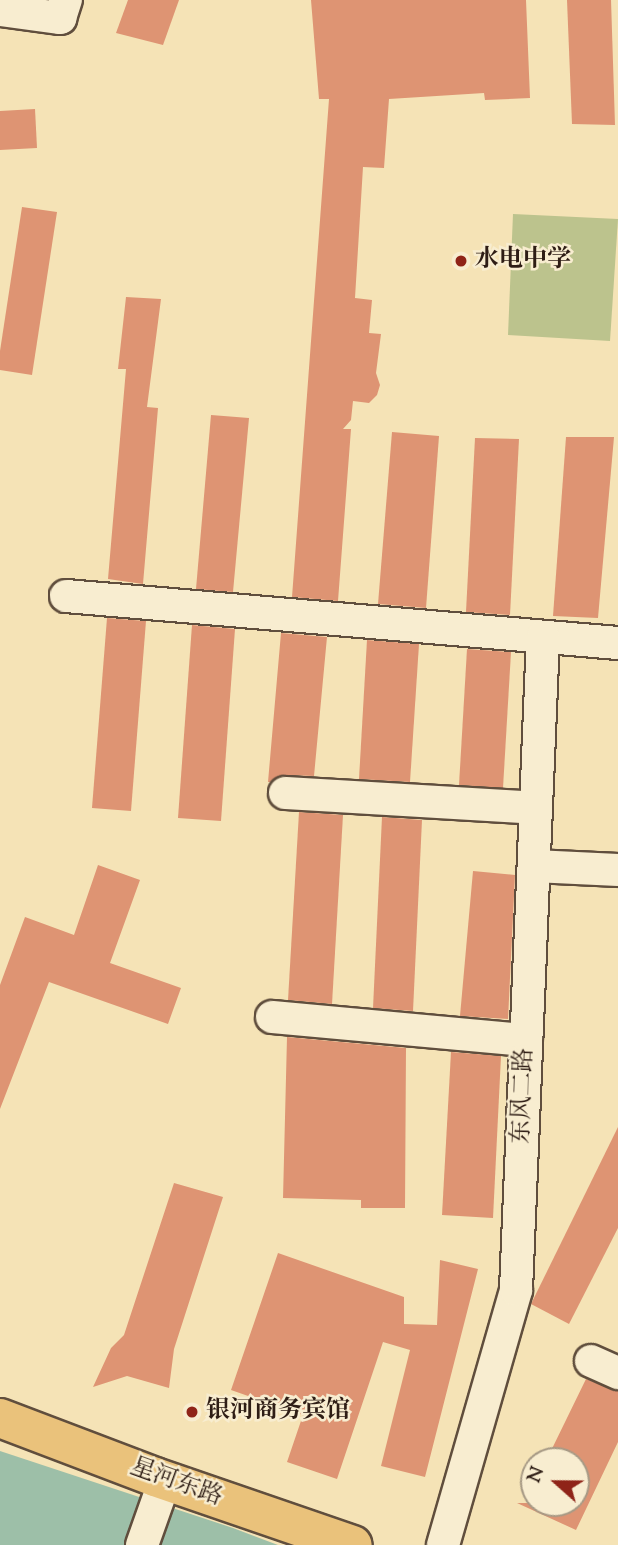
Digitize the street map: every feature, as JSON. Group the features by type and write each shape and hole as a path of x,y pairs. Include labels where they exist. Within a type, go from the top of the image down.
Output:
{"main road":[{"name":"星河东路","path":"0,1418 162,1489 353,1545"}],"street":[{"path":"0,10 60,18 66,0"},
{"path":"66,596 618,643"},
{"name":"东风二路","path":"443,1545 516,1290 543,637"},
{"path":"285,793 536,808"},
{"path":"534,866 618,870"},
{"path":"272,1017 526,1040"},
{"path":"142,1545 162,1489"}],"shaded area":[{"path":"513,214 618,219 610,341 508,335"},
{"path":"0,1451 233,1528 278,1545 0,1545"}],"building":[{"path":"128,0 179,0 163,45 116,33"},
{"path":"311,0 526,0 530,98 485,100 484,93 389,99 384,168 363,167 355,298 372,300 369,333 381,334 376,373 380,385 377,395 369,403 353,401 351,420 343,429 351,429 338,601 292,597 329,99 319,99"},
{"path":"567,0 611,0 615,125 572,124"},
{"path":"35,109 37,148 0,150 0,111"},
{"path":"22,207 57,212 32,375 0,370 0,351"},
{"path":"126,297 161,299 147,407 158,408 143,584 108,579 126,369 118,369"},
{"path":"211,415 249,418 233,592 196,589"},
{"path":"392,432 439,436 426,608 378,604"},
{"path":"566,437 614,437 598,618 553,616"},
{"path":"475,438 519,439 510,615 466,612"},
{"path":"107,618 146,621 131,811 92,808"},
{"path":"192,625 235,629 221,821 178,818"},
{"path":"281,633 327,637 314,776 285,775 268,782"},
{"path":"367,640 419,644 410,782 359,779"},
{"path":"467,649 511,652 503,788 459,785"},
{"path":"299,812 343,815 332,1004 288,1000"},
{"path":"382,817 422,820 413,1011 373,1008"},
{"path":"98,865 140,880 110,963 181,988 168,1024 49,982 0,1109 0,985 25,917 74,935"},
{"path":"473,871 515,875 508,1019 460,1016"},
{"path":"287,1037 406,1048 405,1208 361,1208 361,1200 283,1198"},
{"path":"451,1052 501,1056 493,1218 442,1215"},
{"path":"618,1127 618,1228 569,1324 531,1304"},
{"path":"174,1183 223,1197 174,1349 169,1388 127,1376 93,1387 111,1348 124,1335"},
{"path":"278,1253 404,1297 404,1324 437,1325 440,1260 478,1269 425,1477 381,1466 410,1350 383,1342 337,1479 287,1462 303,1415 231,1390"},
{"path":"586,1379 618,1391 618,1442 590,1501 590,1447 553,1447"},
{"path":"548,1517 582,1517 576,1530"}],"place":[{"name":"水电中学","path":"461,261"},
{"name":"银河商务宾馆","path":"192,1412"}]}
